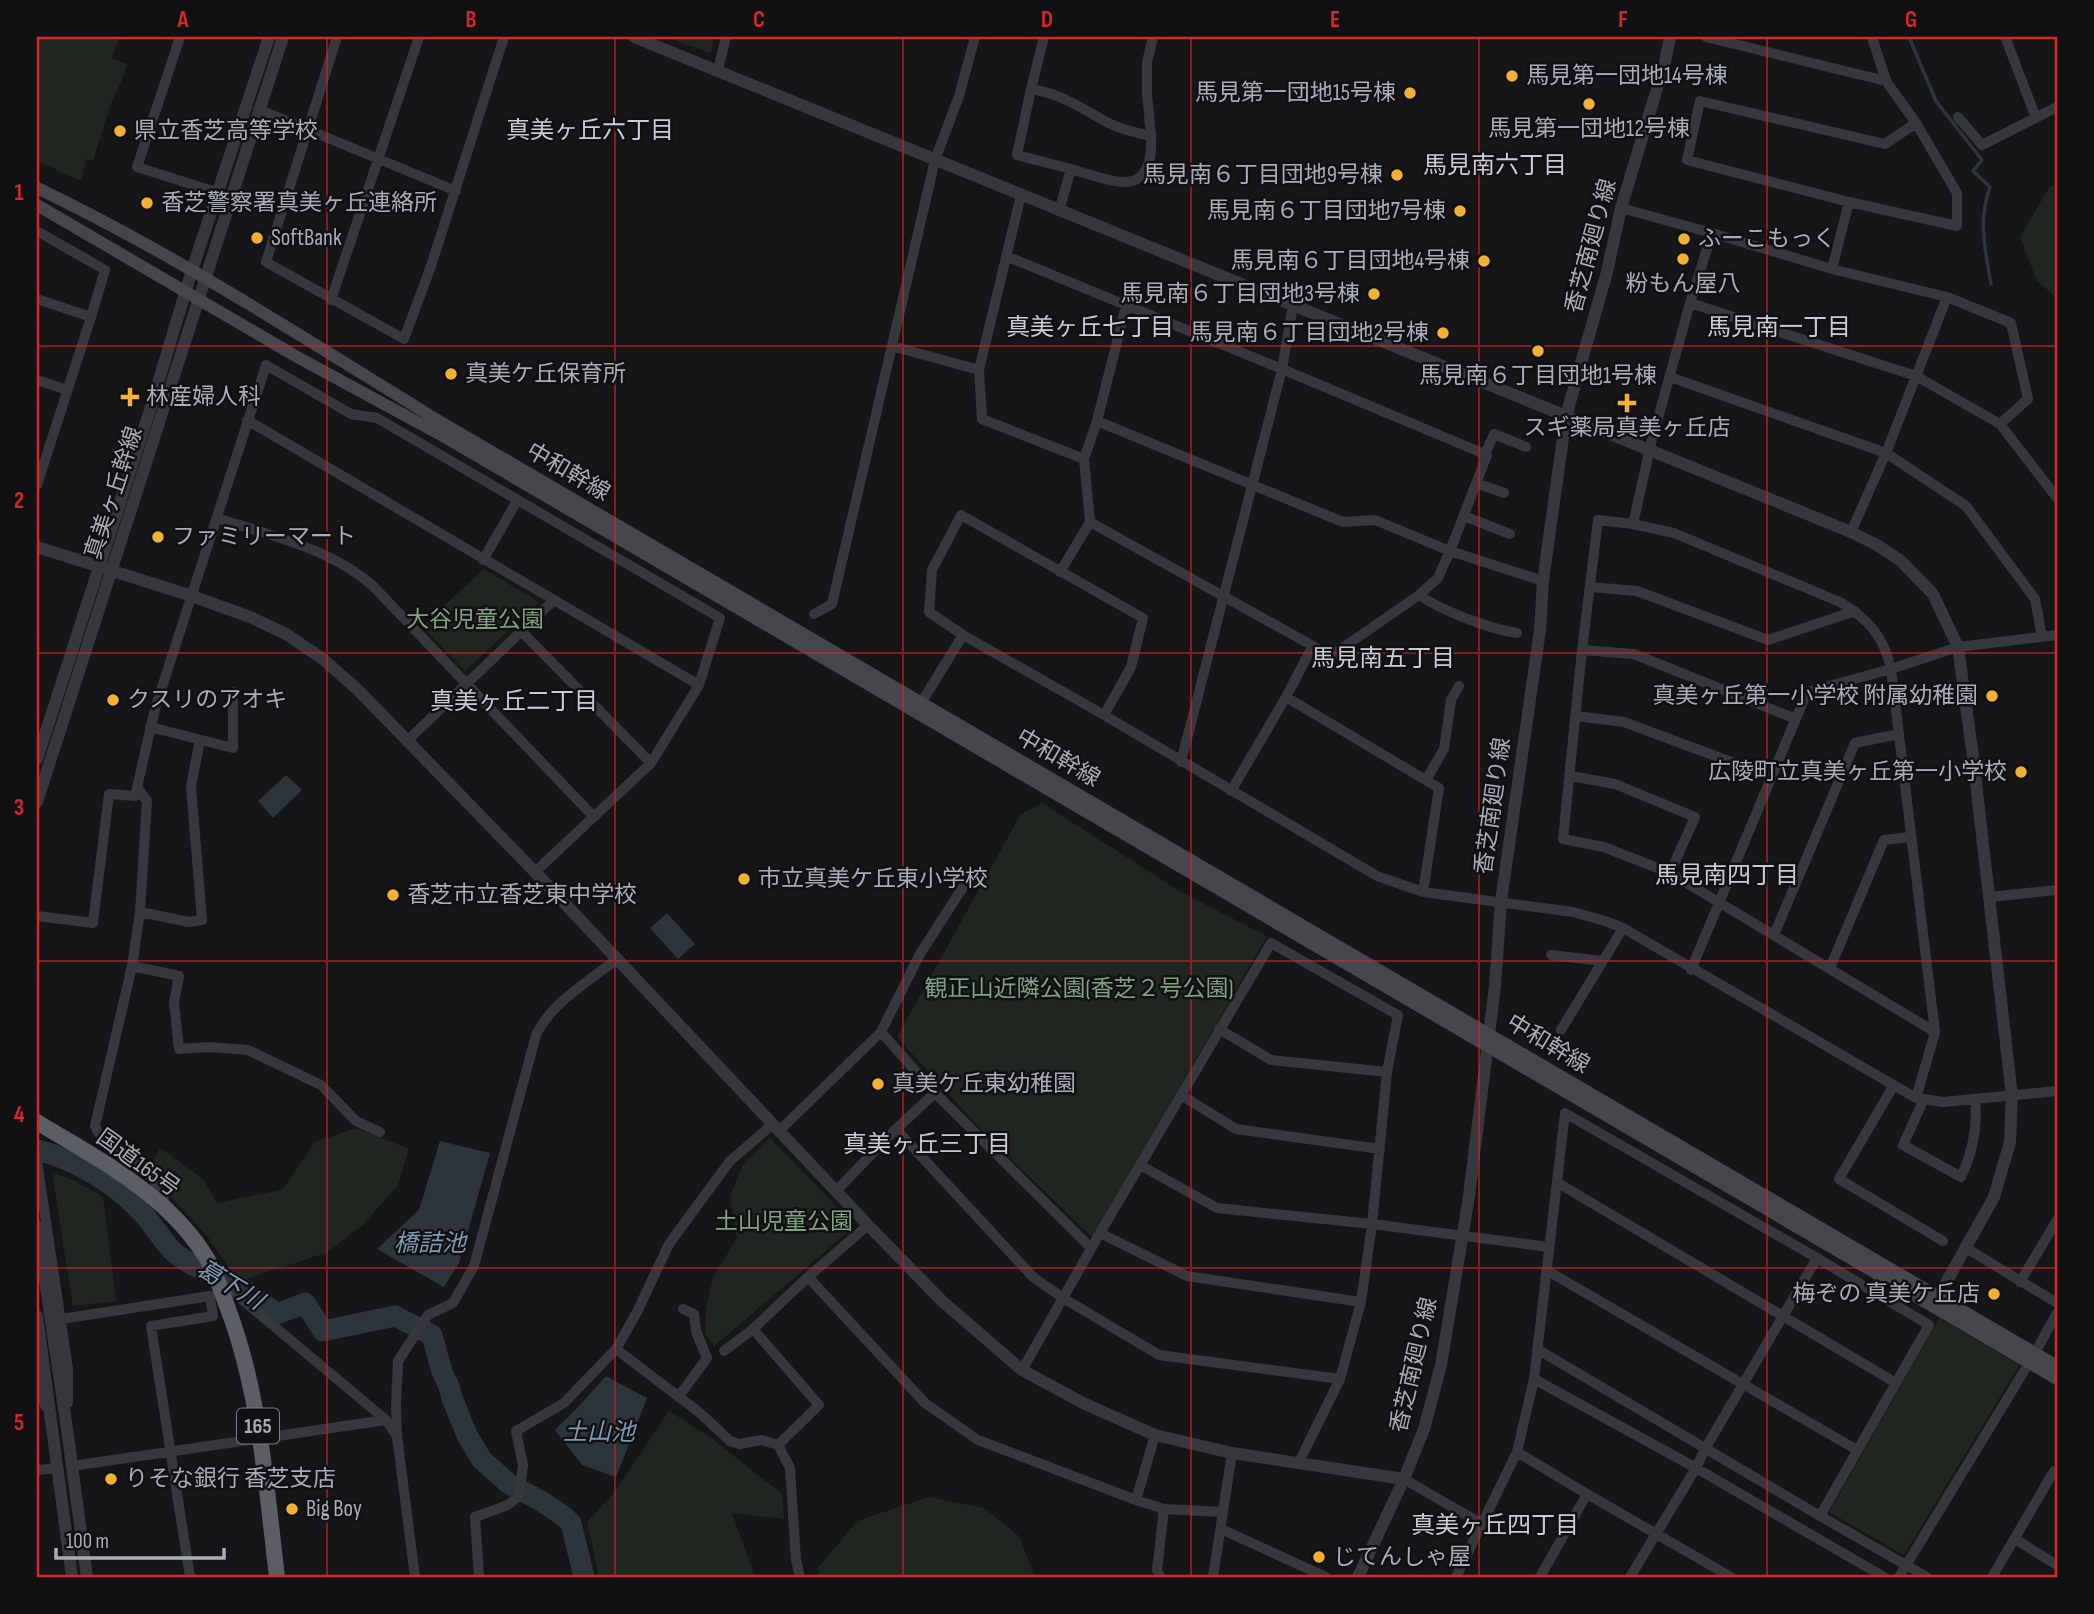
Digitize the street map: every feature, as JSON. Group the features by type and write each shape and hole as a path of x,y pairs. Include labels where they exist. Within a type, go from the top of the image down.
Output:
{"highway":[{"name":"国道165号","path":"37,1122 133,1181 167,1210 206,1258 217,1279 245,1358 260,1437 277,1577"}],"main road":[{"name":"中和幹線","path":"37,188 205,277 439,421 1487,1039"},
{"name":"中和幹線","path":"37,205 299,358 443,436 1487,1039 2032,1358 2057,1378"},
{"name":"中和幹線","path":"2032,1358 2057,1366"}],"street":[{"path":"180,37 137,167 219,193"},
{"name":"真美ヶ丘幹線","path":"37,802 111,572 192,295 192,270 269,37"},
{"name":"真美ヶ丘幹線","path":"37,759 98,568 192,295 205,277 283,37"},
{"path":"337,37 266,262 404,339 456,191 503,37"},
{"path":"331,300 419,37"},
{"path":"634,37 1851,532 1901,561 1933,594 1958,647 2012,1096 2010,1142 1994,1198 1936,1301"},
{"path":"718,70 726,37"},
{"path":"814,614 832,604 935,160 959,96 975,37"},
{"path":"1044,37 1017,155 1120,183 1134,182 1146,172 1152,147 1147,62 1153,37"},
{"name":"香芝南廻り線","path":"1358,1577 1424,1429 1441,1365 1469,1196 1495,986 1501,901 1566,416 1670,37"},
{"path":"1706,37 1886,81"},
{"path":"1872,37 1886,81 1916,123 1957,193 1957,226 1849,202 1687,160 1700,101 1885,144 1916,123"},
{"path":"2006,39 2036,118"},
{"path":"1031,89 1070,100 1120,128 1151,136"},
{"path":"1958,117 1982,145 2057,107"},
{"path":"258,110 456,191"},
{"path":"1059,211 1071,169"},
{"path":"1021,195 979,370 982,419 1084,459"},
{"path":"1832,269 1849,202"},
{"path":"1622,208 1832,269 1947,297 2011,323 2028,400 2000,424"},
{"path":"37,231 105,270 68,390 40,461 37,485"},
{"path":"1633,524 1651,443 1712,233"},
{"path":"1006,257 1485,454"},
{"path":"1851,532 1886,453 1947,297"},
{"path":"37,299 91,317"},
{"path":"1690,303 1916,376 2000,424 2057,498"},
{"path":"1181,762 1250,485 1282,369 1293,305"},
{"path":"1060,572 1090,522 1084,459 1097,421 1126,306"},
{"path":"892,346 979,370"},
{"path":"37,916 93,923 109,794 135,796 150,727 266,365 351,414 377,418 720,618 699,685 651,763 535,872"},
{"path":"1670,377 1886,453 1966,506 2035,599 2042,637"},
{"path":"37,380 68,390"},
{"path":"247,420 699,685"},
{"path":"1097,421 1343,522 1375,520 1450,551 1543,581"},
{"path":"1090,522 1331,656 1419,596 1438,578 1494,434 1526,447"},
{"path":"1476,483 1504,493"},
{"path":"483,560 517,502"},
{"path":"1104,715 1131,667 1143,618 961,515 932,570 929,612 963,635 1377,876 1423,892 1573,912 1605,921 1920,1098 1943,1102 2057,1091"},
{"path":"1464,516 1510,534"},
{"path":"217,518 321,553 359,574 593,816"},
{"path":"1935,1032 1670,873 1604,847 1563,839 1598,520 1674,533 1840,602 1855,611 1881,637 1891,669 1935,1032 1920,1098 1903,1145 1961,1177 1974,1140 1977,1117 1975,1099"},
{"path":"37,547 192,596 268,625 323,659 358,690 535,872 868,1226 942,1301 1022,1370 1085,1404 1155,1435 1232,1453 1404,1479 1482,1524"},
{"path":"1590,587 1637,591 1768,640 1855,611"},
{"path":"1419,596 1479,623 1517,634"},
{"path":"407,741 553,601"},
{"path":"522,632 651,763"},
{"path":"921,703 963,635"},
{"path":"1691,970 1807,692 1958,647 2057,635"},
{"path":"1231,791 1312,647"},
{"path":"1582,650 1634,654 1796,719"},
{"path":"1426,780 1444,750 1451,700 1459,686"},
{"path":"150,727 233,748 233,692"},
{"path":"1286,697 1438,788 1423,892"},
{"path":"1576,716 1624,722 1772,777"},
{"path":"1774,935 1855,743 1899,734"},
{"path":"140,912 189,922 202,920 191,786 200,740"},
{"path":"1571,776 1615,784 1695,817 1670,873"},
{"path":"137,787 147,800 140,912 132,966 95,1126 100,1136 123,1151 157,1183 167,1210"},
{"path":"1830,968 1884,840 1910,837"},
{"path":"479,1577 475,1517 508,1505 519,1496 523,1465 516,1431 564,1403 616,1349 669,1244 730,1161 776,1127 881,1032 920,954 967,881"},
{"path":"1989,897 2057,890"},
{"path":"1561,1030 1623,929"},
{"path":"1022,1370 1271,943 1398,1015 1387,1072 1372,1224 1361,1302 1340,1378 1298,1464"},
{"path":"1551,955 1603,961"},
{"path":"415,1577 397,1436 398,1361 428,1315 453,1303 474,1266 536,1035 542,1022 617,958"},
{"path":"132,966 179,976 174,1002 178,1049 209,1047 248,1050 321,1085 356,1121 380,1132"},
{"path":"1219,1029 1271,1060 1387,1072"},
{"path":"881,1032 935,1093 1091,1248"},
{"path":"1894,1085 1839,1179 1943,1241"},
{"path":"835,1191 935,1093"},
{"path":"1181,1095 1236,1129 1380,1149"},
{"path":"1456,1577 1517,1452 1534,1379 1565,1113 1929,1325 1820,1516"},
{"path":"896,1129 1033,1277 1159,1355 1340,1378"},
{"path":"37,1160 68,1369 67,1429"},
{"path":"1140,1166 1217,1208 1372,1224 1549,1247"},
{"path":"1558,1183 1896,1383"},
{"path":"2020,1282 2057,1220"},
{"path":"37,1226 87,1577"},
{"path":"724,1351 753,1329 868,1226"},
{"path":"1100,1233 1187,1276 1361,1302"},
{"path":"1966,1248 2057,1303"},
{"path":"1630,1577 1817,1258"},
{"path":"1546,1270 1857,1450"},
{"path":"808,1278 925,1403 978,1440 1164,1509 1222,1512"},
{"path":"217,1279 386,1419 397,1436"},
{"path":"61,1319 210,1296 213,1316 151,1326 190,1577"},
{"path":"680,1396 707,1358 696,1331 694,1314 683,1309"},
{"path":"1899,1577 2057,1313"},
{"path":"37,1316 72,1577"},
{"path":"753,1329 819,1405 778,1445"},
{"path":"616,1349 680,1396 730,1441 739,1444 762,1440 778,1445 790,1468 796,1560 800,1577"},
{"path":"1537,1349 1927,1577"},
{"path":"1534,1379 1696,1468 1884,1577"},
{"path":"37,1382 53,1430"},
{"path":"72,1466 386,1419"},
{"path":"1136,1500 1155,1435"},
{"path":"1517,1452 1731,1577"},
{"path":"1213,1577 1232,1453"},
{"path":"37,1470 58,1468"},
{"path":"1992,1577 2056,1469"},
{"path":"1540,1577 1587,1494"},
{"path":"1160,1577 1157,1570 1164,1509"},
{"path":"1221,1529 1326,1577"},
{"path":"2015,1539 2057,1565"}],"green space":[{"path":"37,37 119,37 112,58 127,64 111,103 93,161 86,159 81,181 37,161"},
{"path":"666,37 715,37 710,53"},
{"path":"2057,185 2057,298 2037,281 2020,237 2050,186"},
{"name":"大谷児童公園","path":"484,569 539,602 465,671 422,626"},
{"name":"観正山近隣公園(香芝２号公園)","path":"1042,803 1181,892 1267,936 1093,1238 988,1137 897,1037 1021,814"},
{"path":"357,1128 409,1149 398,1185 362,1226 326,1253 239,1281 207,1236 170,1196 152,1163 160,1148 203,1179 217,1203 282,1190 315,1142"},
{"name":"土山児童公園","path":"770,1138 855,1226 714,1346 705,1333 706,1309 713,1277 737,1238 730,1197 742,1166"},
{"path":"52,1172 103,1197 116,1301 73,1306"},
{"path":"1939,1318 2020,1364 1904,1555 1829,1512"},
{"path":"669,1411 710,1437 782,1494 784,1519 732,1513 755,1577 599,1577 587,1522 613,1494"},
{"path":"929,1497 984,1508 1019,1536 1035,1577 819,1577 818,1568 857,1521"}],"water":[{"path":"286,775 302,790 273,818 258,801"},
{"path":"667,913 695,944 678,959 650,928"},
{"name":"橋詰池","path":"440,1141 490,1153 459,1263 444,1287 377,1249 419,1210"},
{"name":"土山池","path":"606,1376 647,1398 616,1477 582,1465 555,1430"}],"waterway":[{"path":"1909,37 1936,101 1982,160 1973,171 1990,187 1983,223 1991,284"},
{"name":"葛下川","path":"37,1150 67,1160 110,1184 134,1205 176,1254 196,1267 239,1286 277,1314 305,1303 323,1331 395,1316 432,1335 452,1398 467,1435 482,1460 509,1484 541,1501 571,1523 584,1577"}],"place":[{"name":"馬見第一団地14号棟","path":"1512,76"},
{"name":"馬見第一団地15号棟","path":"1410,93"},
{"name":"馬見第一団地12号棟","path":"1589,104"},
{"name":"県立香芝高等学校","path":"120,131"},
{"name":"馬見南６丁目団地9号棟","path":"1397,175"},
{"name":"香芝警察署真美ヶ丘連絡所","path":"147,203"},
{"name":"馬見南６丁目団地7号棟","path":"1460,211"},
{"name":"SoftBank","path":"257,238"},
{"name":"ふーこもっく","path":"1684,239"},
{"name":"粉もん屋八","path":"1683,259"},
{"name":"馬見南６丁目団地4号棟","path":"1484,261"},
{"name":"馬見南６丁目団地3号棟","path":"1374,294"},
{"name":"馬見南６丁目団地2号棟","path":"1443,333"},
{"name":"馬見南６丁目団地1号棟","path":"1538,351"},
{"name":"真美ケ丘保育所","path":"451,374"},
{"name":"林産婦人科","path":"130,397"},
{"name":"スギ薬局真美ヶ丘店","path":"1627,403"},
{"name":"ファミリーマート","path":"158,537"},
{"name":"真美ヶ丘第一小学校 附属幼稚園","path":"1992,696"},
{"name":"クスリのアオキ","path":"113,700"},
{"name":"広陵町立真美ヶ丘第一小学校","path":"2021,772"},
{"name":"市立真美ケ丘東小学校","path":"744,879"},
{"name":"香芝市立香芝東中学校","path":"393,895"},
{"name":"真美ケ丘東幼稚園","path":"878,1084"},
{"name":"梅ぞの 真美ケ丘店","path":"1994,1294"},
{"name":"りそな銀行 香芝支店","path":"111,1479"},
{"name":"Big Boy","path":"292,1509"},
{"name":"じてんしゃ屋","path":"1319,1557"}],"district":[{"name":"真美ヶ丘六丁目","path":"590,130"},
{"name":"馬見南六丁目","path":"1495,165"},
{"name":"真美ヶ丘七丁目","path":"1090,327"},
{"name":"馬見南一丁目","path":"1779,327"},
{"name":"馬見南五丁目","path":"1383,658"},
{"name":"真美ヶ丘二丁目","path":"514,701"},
{"name":"馬見南四丁目","path":"1727,875"},
{"name":"真美ヶ丘三丁目","path":"927,1144"},
{"name":"真美ヶ丘四丁目","path":"1495,1525"}]}
